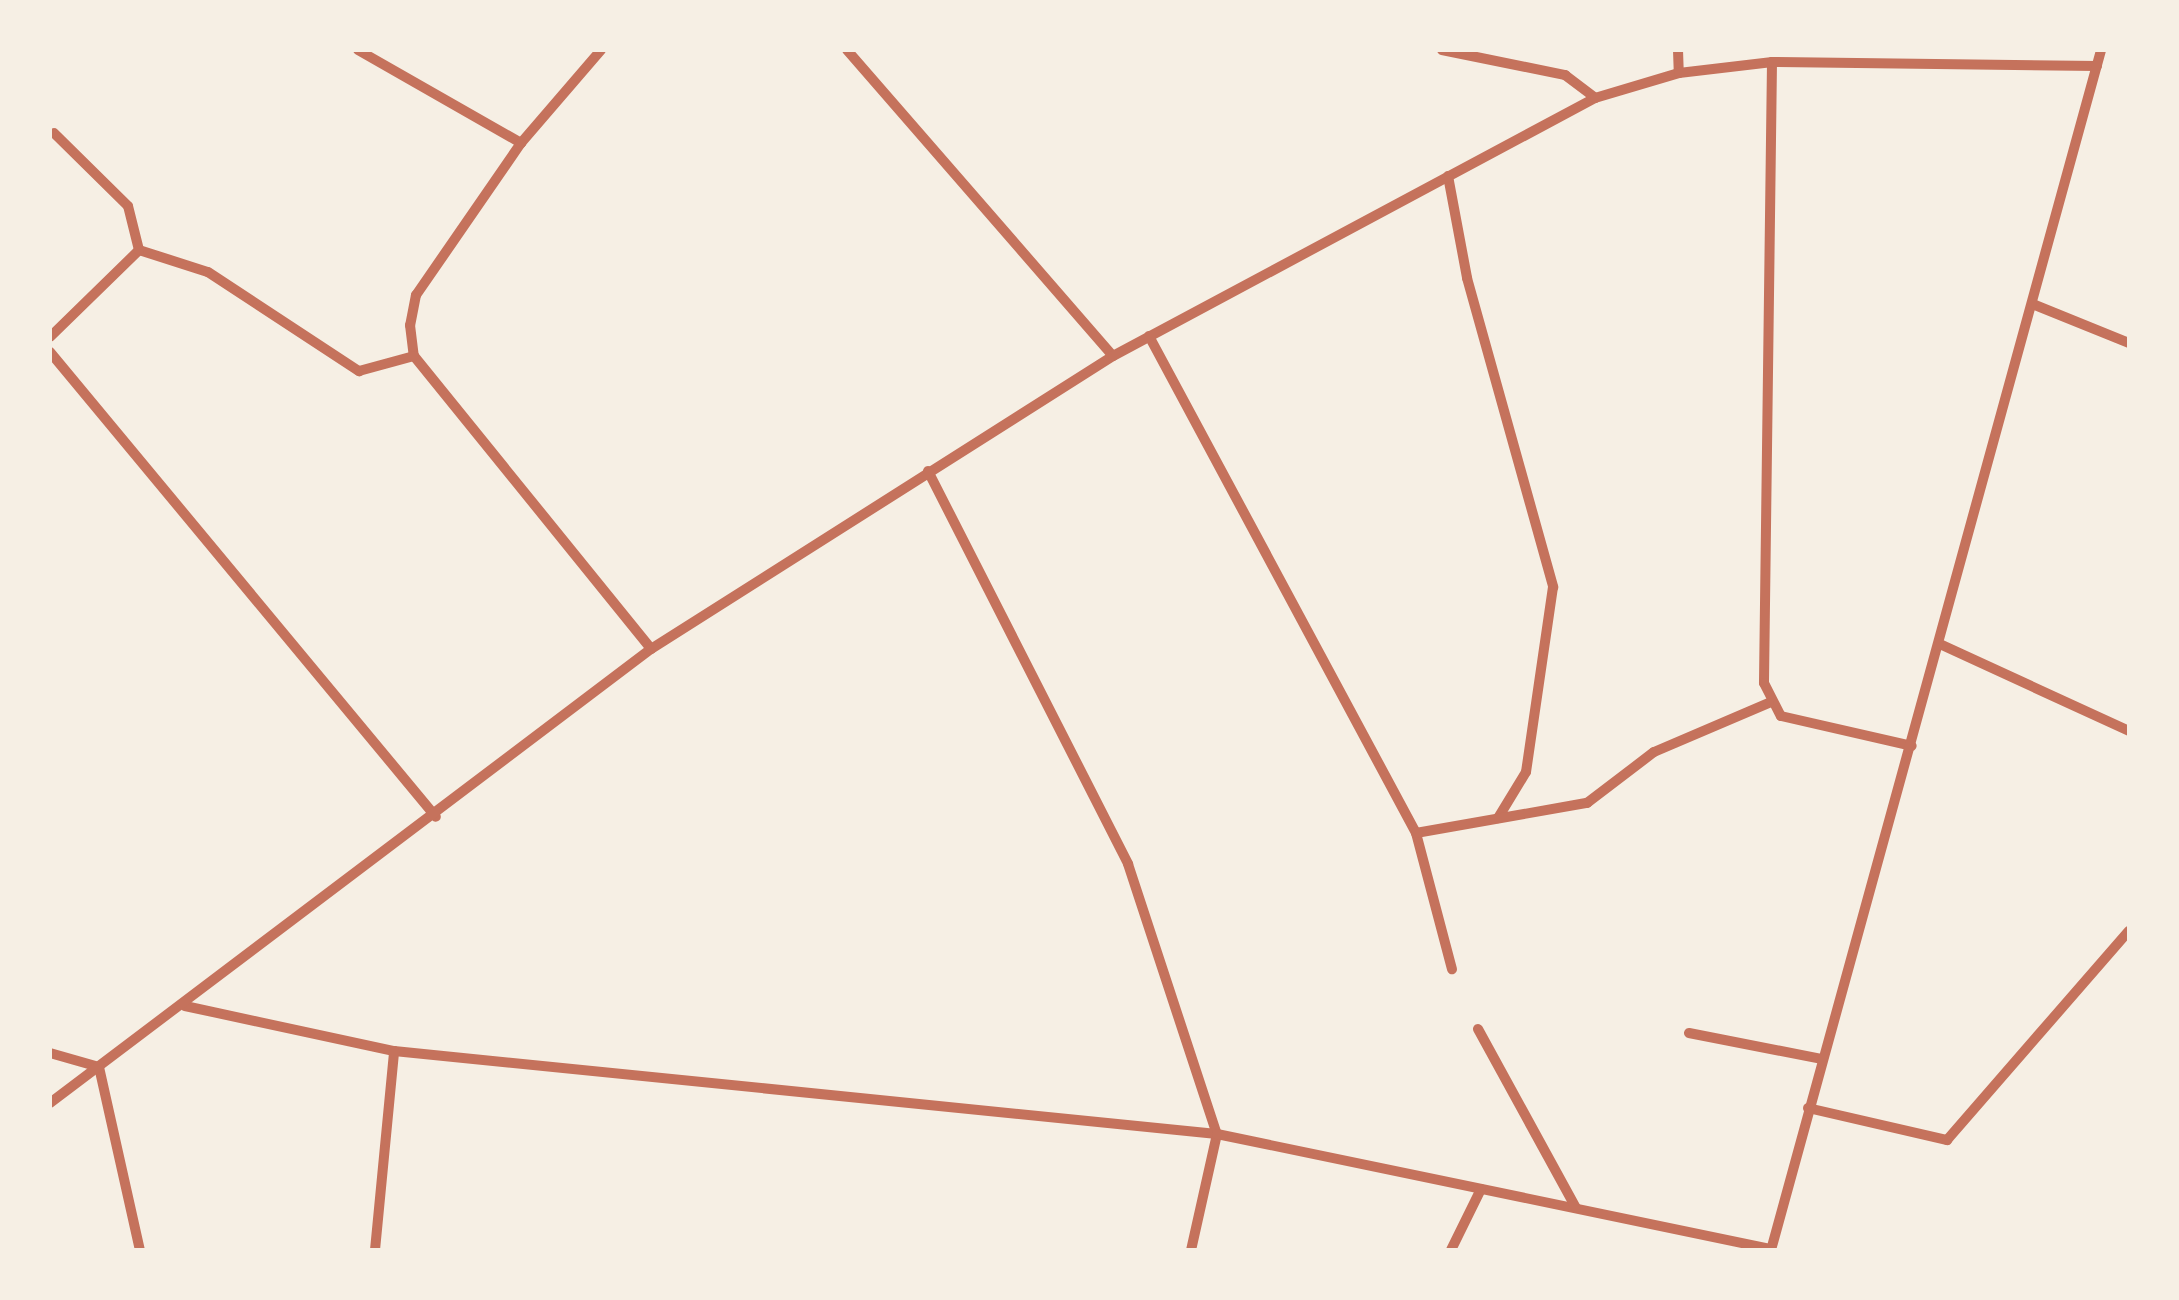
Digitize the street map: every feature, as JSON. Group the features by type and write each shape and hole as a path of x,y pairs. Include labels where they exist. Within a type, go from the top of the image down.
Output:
{"street":[{"path":"358,50 520,143"},
{"path":"601,50 520,143 416,295 414,356 652,650"},
{"path":"847,50 1113,356"},
{"path":"1442,50 1565,75 1595,98"},
{"path":"1678,50 1680,73"},
{"path":"185,1006 394,1051 1217,1134 1771,1249 1942,645 2101,50"},
{"path":"1772,62 1769,703 1781,716 1912,746"},
{"path":"50,1103 436,818 652,650 928,470 1113,356 1595,98 1680,73 1772,62 2096,66"},
{"path":"54,133 128,206 138,250"},
{"path":"1448,176 1552,587 1526,772 1498,818"},
{"path":"138,250 208,272 359,371 414,356"},
{"path":"50,337 138,250"},
{"path":"2034,304 2129,343"},
{"path":"1149,336 1416,833 1452,969"},
{"path":"50,352 436,818"},
{"path":"928,470 1128,864 1217,1134 1192,1250"},
{"path":"1942,645 2129,730"},
{"path":"1416,833 1587,802 1654,752 1769,703"},
{"path":"1808,1108 1947,1140 2129,931"},
{"path":"1478,1029 1576,1208"},
{"path":"1689,1033 1822,1059"},
{"path":"375,1250 394,1051"},
{"path":"50,1053 99,1067"},
{"path":"99,1067 140,1250"},
{"path":"1451,1250 1482,1189"}]}
